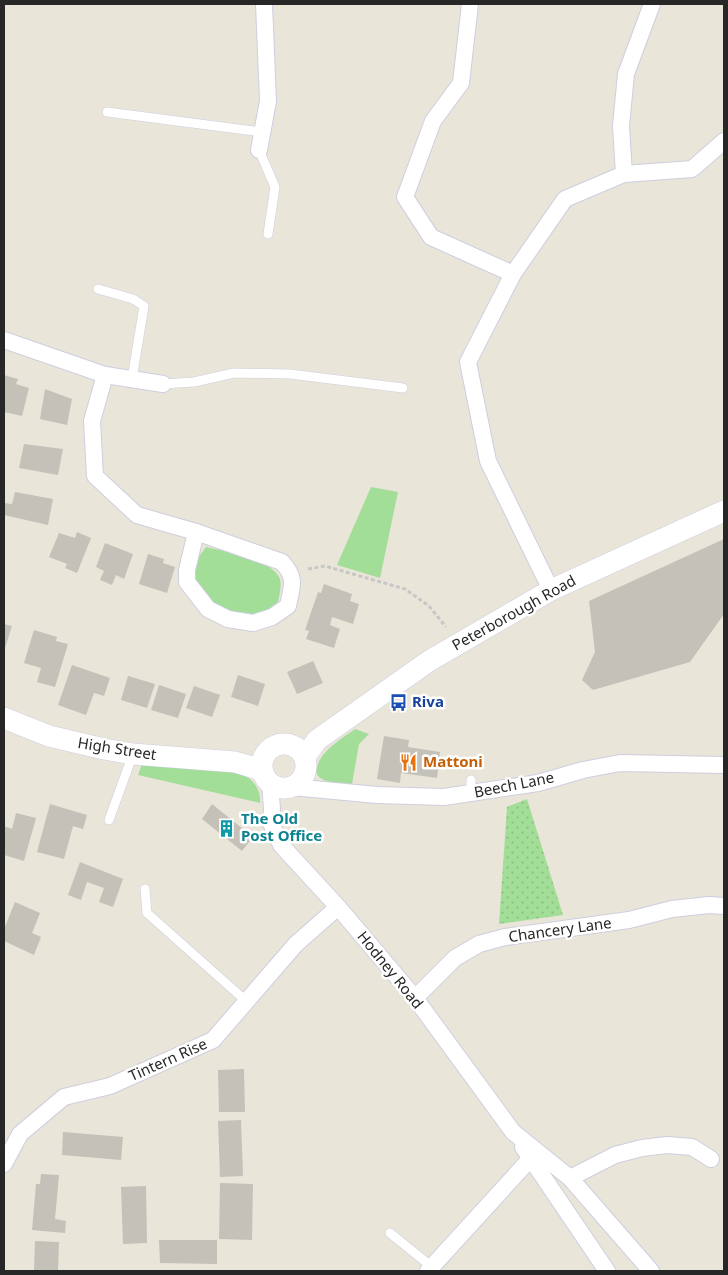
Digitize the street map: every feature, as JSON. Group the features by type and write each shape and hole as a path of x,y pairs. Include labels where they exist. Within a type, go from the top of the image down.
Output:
{"street":[{"path":"260,150 268,101 264,4"},
{"path":"470,4 460,83 433,121 404,197 432,237 513,274"},
{"path":"624,174 621,126 626,74 652,4"},
{"path":"551,590 488,461 468,362 513,274 565,199 624,174 692,169 724,140"},
{"path":"4,340 105,375 163,384"},
{"path":"105,375 92,421 95,476 138,515 196,532 282,562 290,572 293,583 288,606 272,617 253,623 228,619 208,608 187,582 187,570 196,532"},
{"name":"Peterborough Road","path":"279,778 268,752 274,746 284,744 300,752 429,661 551,590 724,511"},
{"name":"High Street","path":"4,718 49,736 133,754 235,762 279,778"},
{"path":"279,778 306,768 300,752"},
{"name":"Beech Lane","path":"279,778 321,791 444,797 471,787 538,783 582,770 620,763 724,765"},
{"name":"Hodney Road","path":"279,778 272,809 271,824 281,845 338,907 415,998 513,1132 607,1271"},
{"name":"Chancery Lane","path":"415,998 455,958 479,944 505,937 629,920 672,909 709,905 724,906"},
{"name":"Tintern Rise","path":"4,1164 20,1134 64,1098 110,1086 213,1040 296,944 338,907"},
{"name":"Hodney Road","path":"513,1132 570,1178 651,1271"},
{"path":"570,1178 615,1155 642,1148 692,1147 711,1159"},
{"path":"430,1269 531,1158"}],"lane":[{"path":"107,112 262,132"},
{"path":"260,150 275,187 268,234"},
{"path":"98,289 133,299 144,306 132,379"},
{"path":"163,384 194,382 234,373 290,374 403,388"},
{"path":"109,820 133,754"},
{"path":"145,888 147,914 246,1001"},
{"path":"390,1233 430,1269"}],"path":[{"path":"290,572 325,566 405,589 429,606 445,625 457,644"}],"green space":[{"path":"371,487 398,492 380,578 337,565"},
{"path":"206,547 247,557 276,572 281,582 278,603 262,614 239,615 215,605 193,576 195,562"},
{"path":"355,729 369,734 359,744 352,784 322,779 316,772 321,758 336,742"},
{"path":"142,764 235,772 245,776 254,783 259,792 260,803 138,775"},
{"path":"527,799 563,915 499,924 507,807"}],"building":[{"path":"4,375 18,379 16,384 29,388 22,416 4,412"},
{"path":"45,389 72,399 67,425 40,419"},
{"path":"24,444 63,449 58,475 19,468"},
{"path":"15,492 53,499 48,525 4,515 4,503 12,504"},
{"path":"77,532 91,538 77,573 65,568 67,564 49,557 59,533 75,538"},
{"path":"724,539 724,614 690,662 593,690 582,680 595,652 589,601"},
{"path":"105,543 133,554 124,579 116,575 112,585 100,580 104,571 96,567"},
{"path":"148,554 164,559 163,563 175,567 167,593 139,584"},
{"path":"324,584 352,594 350,601 359,604 353,624 332,617 330,625 340,629 334,648 306,639 309,631 305,630 318,592 321,593"},
{"path":"4,624 12,626 4,651"},
{"path":"34,630 57,637 56,641 68,644 55,687 37,682 41,668 24,663"},
{"path":"313,661 323,683 297,694 287,672"},
{"path":"72,665 110,678 104,696 94,693 86,715 58,705"},
{"path":"238,675 265,684 258,706 231,697"},
{"path":"128,676 155,684 147,708 121,700"},
{"path":"159,685 186,694 178,718 151,710"},
{"path":"194,686 220,695 212,717 186,708"},
{"name":"Mattoni","path":"384,736 409,740 408,747 440,752 437,778 401,773 400,783 377,779"},
{"path":"50,804 87,815 83,829 73,826 64,859 37,852"},
{"name":"The Old Post Office","path":"212,804 253,837 242,851 202,819"},
{"path":"16,813 36,818 24,861 4,855 4,826 12,829"},
{"path":"80,862 123,879 113,907 99,902 104,888 87,882 81,900 68,895"},
{"path":"15,902 40,913 32,933 41,937 34,955 4,941 4,929"},
{"path":"244,1069 245,1112 219,1112 218,1070"},
{"path":"241,1120 243,1176 220,1177 218,1121"},
{"path":"63,1132 123,1137 121,1160 62,1155"},
{"path":"41,1174 59,1175 55,1219 66,1221 65,1233 32,1230 36,1184 40,1184"},
{"path":"220,1183 253,1184 252,1240 219,1239"},
{"path":"146,1186 147,1243 123,1244 121,1187"},
{"path":"159,1240 217,1240 217,1264 160,1263"},
{"path":"35,1241 59,1242 58,1271 34,1271"}],"place":[{"name":"Riva","path":"398,702"},
{"name":"Mattoni","path":"409,762"},
{"name":"The Old Post Office","path":"227,828"}]}
